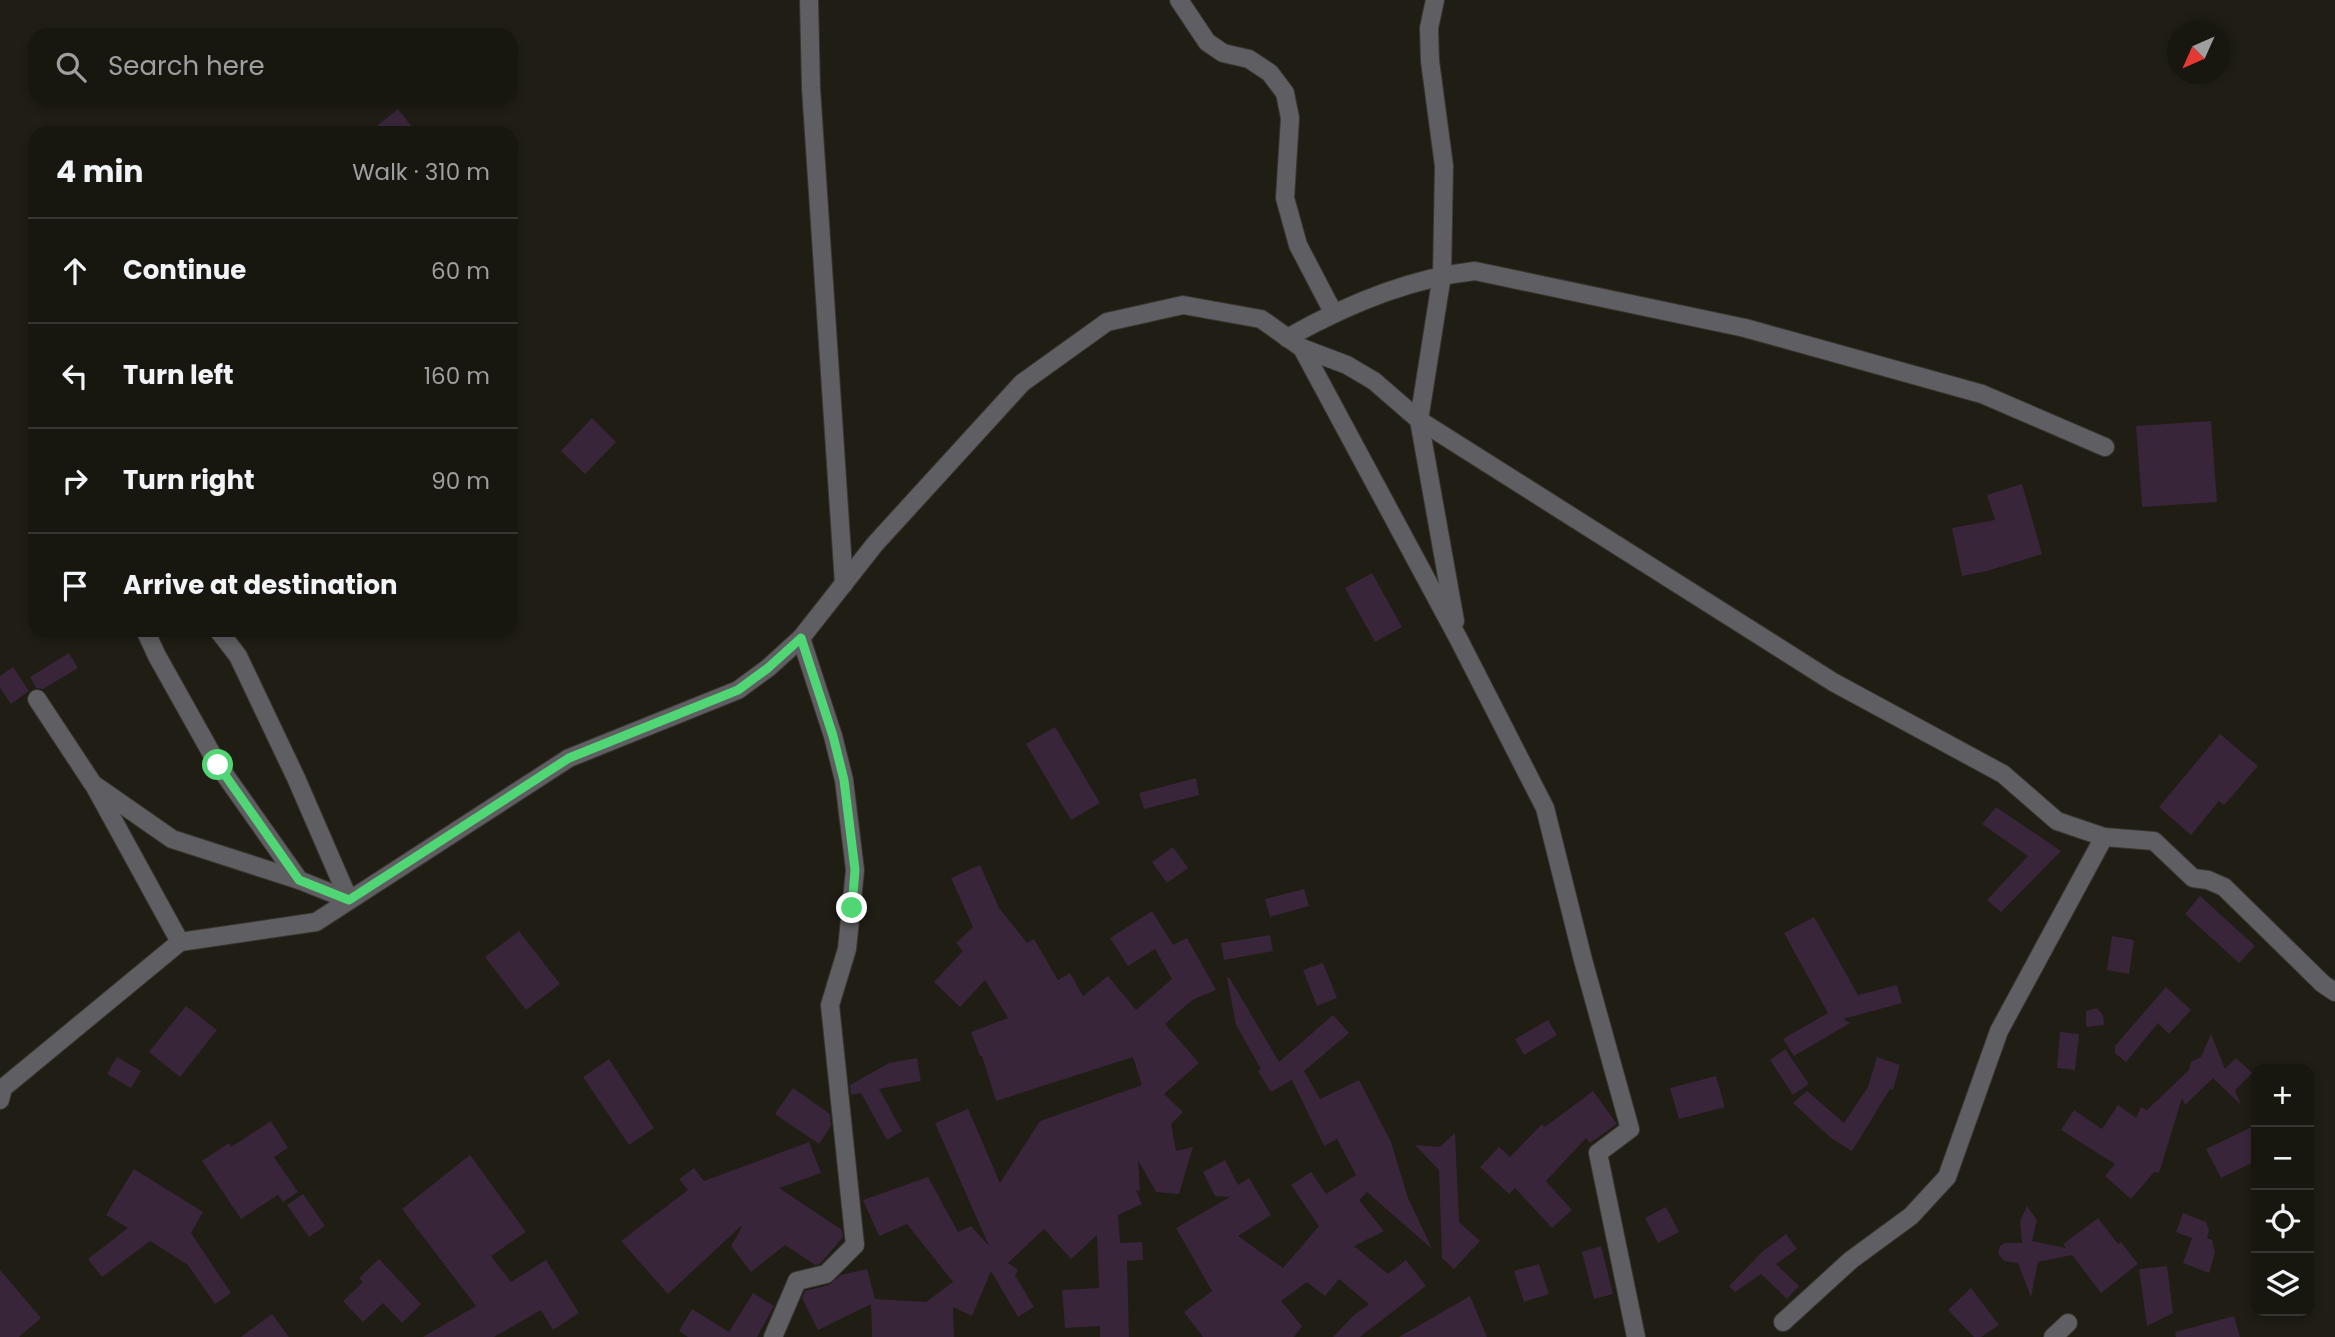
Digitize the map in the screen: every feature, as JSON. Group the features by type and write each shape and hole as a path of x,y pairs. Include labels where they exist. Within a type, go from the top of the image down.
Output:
{"street":[{"path":"809,0 811,88 844,584"},
{"path":"1179,0 1207,42 1223,53 1249,59 1269,73 1285,93 1290,118 1285,198 1298,245 1333,312"},
{"path":"1435,0 1429,28 1430,61 1444,166 1442,275 1419,420 1458,638"},
{"path":"1295,343 1333,312 1442,275 1475,271 1745,328 1982,394 2105,447"},
{"path":"0,1100 3,1088 180,942 316,922 569,758 738,690 768,668 801,638 874,544 1022,383 1107,322 1183,305 1261,318 1295,343 1347,365 1374,381 1419,420 1822,675 2003,774 2057,821 2104,836 2154,841 2193,878 2208,880 2224,887 2323,984 2335,992"},
{"path":"1295,343 1458,638 1545,808 1583,960 1630,1129 1598,1153 1636,1337"},
{"path":"148,637 218,765 299,880"},
{"path":"223,637 238,656 296,778 349,900"},
{"path":"773,1337 797,1282 826,1274 855,1245 830,1004 847,949 855,870 844,780 833,736 801,638"},
{"path":"37,699 93,784 180,942"},
{"path":"93,784 172,839 299,880 349,900"},
{"path":"1783,1322 1850,1260 1911,1216 1947,1177 1999,1031 2104,836"},
{"path":"2053,1337 2068,1323"}],"building":[{"path":"398,109 411,126 377,126"},
{"path":"592,418 616,442 585,474 561,451"},
{"path":"2211,421 2217,502 2142,507 2136,426"},
{"path":"2022,484 2042,554 1962,576 1952,528 1995,520 1987,495"},
{"path":"1372,573 1402,627 1375,642 1345,588"},
{"path":"69,653 78,668 43,689 36,688 30,677"},
{"path":"13,667 29,691 11,704 0,688 0,676"},
{"path":"1055,727 1100,803 1071,820 1026,744"},
{"path":"2220,734 2258,766 2224,805 2219,801 2191,835 2159,807"},
{"path":"1196,778 1199,795 1144,809 1139,793"},
{"path":"1996,807 2061,851 2001,912 1987,900 2028,856 1982,824"},
{"path":"1173,847 1188,868 1167,883 1152,862"},
{"path":"980,865 999,908 1027,943 1034,939 1058,980 1070,973 1083,996 1108,976 1136,1010 1172,979 1155,949 1128,966 1110,938 1152,911 1173,945 1187,938 1216,990 1192,1000 1165,1024 1199,1063 1164,1094 1183,1112 1171,1124 1176,1151 1193,1147 1179,1194 1156,1192 1138,1160 1140,1191 1136,1190 1142,1204 1118,1215 1120,1243 1142,1242 1143,1260 1127,1261 1129,1337 1100,1337 1100,1326 1065,1328 1062,1290 1099,1288 1097,1235 1071,1259 1044,1229 1008,1263 1018,1270 1015,1275 1034,1307 1018,1317 991,1271 972,1316 953,1307 954,1337 872,1337 871,1304 818,1330 802,1298 805,1291 829,1285 841,1275 867,1269 875,1299 926,1302 953,1282 907,1224 879,1236 863,1200 928,1177 958,1232 971,1226 989,1246 935,1123 968,1109 1000,1183 1040,1121 1142,1085 1133,1057 996,1101 982,1056 971,1032 1008,1018 985,980 960,1007 934,982 963,951 956,943 973,927 951,878"},
{"path":"1304,889 1309,906 1270,917 1265,899"},
{"path":"2200,896 2255,946 2239,963 2185,914"},
{"path":"1814,917 1858,995 1897,985 1902,1003 1843,1019 1850,1023 1794,1056 1783,1039 1828,1013 1784,933"},
{"path":"519,931 560,984 526,1010 485,957"},
{"path":"1270,935 1273,951 1224,960 1221,943"},
{"path":"2112,936 2134,940 2129,974 2107,970"},
{"path":"1323,963 1337,998 1317,1006 1303,970"},
{"path":"1229,977 1279,1062 1333,1015 1349,1033 1304,1071 1320,1099 1359,1080 1391,1142 1408,1198 1432,1249 1367,1192 1359,1200 1384,1231 1354,1246 1388,1274 1406,1260 1426,1286 1360,1337 1333,1337 1369,1304 1339,1279 1325,1296 1307,1282 1281,1301 1302,1326 1294,1337 1203,1337 1184,1312 1212,1291 1176,1228 1230,1197 1215,1196 1203,1172 1225,1160 1238,1185 1249,1178 1271,1215 1238,1236 1283,1268 1319,1226 1291,1185 1311,1172 1326,1194 1356,1175 1337,1139 1324,1146 1292,1080 1271,1092 1236,1025 1227,978"},
{"path":"2166,987 2191,1010 2169,1034 2158,1023 2126,1062 2115,1053 2115,1046"},
{"path":"186,1006 217,1030 180,1077 149,1052"},
{"path":"2097,1008 2103,1015 2104,1025 2086,1027 2086,1011"},
{"path":"1548,1020 1557,1035 1524,1055 1515,1039"},
{"path":"2060,1032 2079,1034 2075,1070 2057,1068"},
{"path":"2211,1034 2225,1069 2236,1058 2251,1072 2235,1090 2241,1105 2213,1078 2185,1105 2182,1098 2159,1173 2154,1172 2131,1199 2105,1176 2115,1164 2061,1130 2074,1110 2102,1129 2118,1105 2136,1118 2141,1107 2147,1110 2189,1070 2191,1062 2201,1057"},
{"path":"1785,1049 1809,1084 1793,1095 1770,1060"},
{"path":"117,1057 141,1071 131,1088 107,1074"},
{"path":"1877,1057 1900,1065 1893,1090 1890,1089 1852,1151 1831,1138 1793,1103 1807,1091 1844,1123 1868,1087"},
{"path":"917,1058 921,1081 879,1089 902,1131 887,1140 861,1093 851,1095 850,1085 889,1063"},
{"path":"609,1059 654,1128 629,1145 583,1077"},
{"path":"1716,1076 1725,1107 1679,1119 1670,1088"},
{"path":"793,1088 830,1114 831,1126 819,1144 775,1114"},
{"path":"1593,1091 1617,1124 1590,1143 1586,1138 1546,1181 1572,1210 1552,1228 1515,1188 1509,1194 1480,1167 1499,1147 1510,1157 1542,1124 1545,1127"},
{"path":"271,1121 288,1148 274,1157 298,1192 283,1202 278,1195 241,1219 202,1161 229,1143 231,1147"},
{"path":"2251,1127 2251,1163 2221,1178 2206,1149"},
{"path":"1455,1133 1459,1222 1480,1241 1454,1269 1442,1258 1439,1170 1415,1145 1440,1147"},
{"path":"809,1142 821,1173 779,1188 842,1230 843,1237 820,1264 815,1265 785,1245 751,1272 731,1246 741,1226 668,1294 621,1241 688,1190 679,1179 694,1168 704,1181"},
{"path":"470,1155 526,1232 491,1256 511,1282 546,1260 579,1313 553,1330 541,1310 494,1337 423,1337 476,1306 402,1209"},
{"path":"134,1169 203,1212 191,1233 231,1293 215,1304 188,1265 150,1241 102,1277 88,1259 128,1228 106,1215"},
{"path":"303,1194 325,1226 309,1237 287,1205"},
{"path":"2027,1206 2037,1220 2032,1241 2066,1248 2063,1244 2098,1218 2138,1264 2101,1293 2072,1255 2038,1262 2031,1297 2018,1263 2004,1261 1998,1253 2000,1246 2005,1243 2022,1243 2020,1221"},
{"path":"1666,1207 1679,1232 1658,1243 1645,1218"},
{"path":"2183,1213 2206,1222 2209,1231 2207,1238 2212,1240 2215,1253 2209,1273 2183,1263 2192,1238 2176,1232"},
{"path":"1786,1234 1797,1249 1776,1264 1799,1286 1787,1299 1761,1274 1735,1292 1729,1286 1763,1251"},
{"path":"1601,1246 1613,1294 1594,1299 1582,1252"},
{"path":"379,1259 421,1304 402,1323 383,1303 363,1322 343,1301 363,1282 359,1278"},
{"path":"1539,1264 1549,1294 1524,1302 1514,1271"},
{"path":"2167,1266 2173,1313 2147,1326 2139,1269"},
{"path":"0,1270 41,1318 19,1337 0,1337"},
{"path":"1971,1288 1999,1325 1981,1337 1974,1337 1948,1310"},
{"path":"753,1293 774,1306 757,1337 688,1337 679,1331 692,1309 729,1332"},
{"path":"1470,1296 1487,1337 1399,1337"},
{"path":"272,1314 289,1337 241,1337"},
{"path":"2234,1316 2240,1337 2176,1337 2175,1332"}],"route":[{"path":"218,765 299,880 349,900 569,758 738,690 768,668 801,638 833,736 844,780 855,870 852,908"}]}
